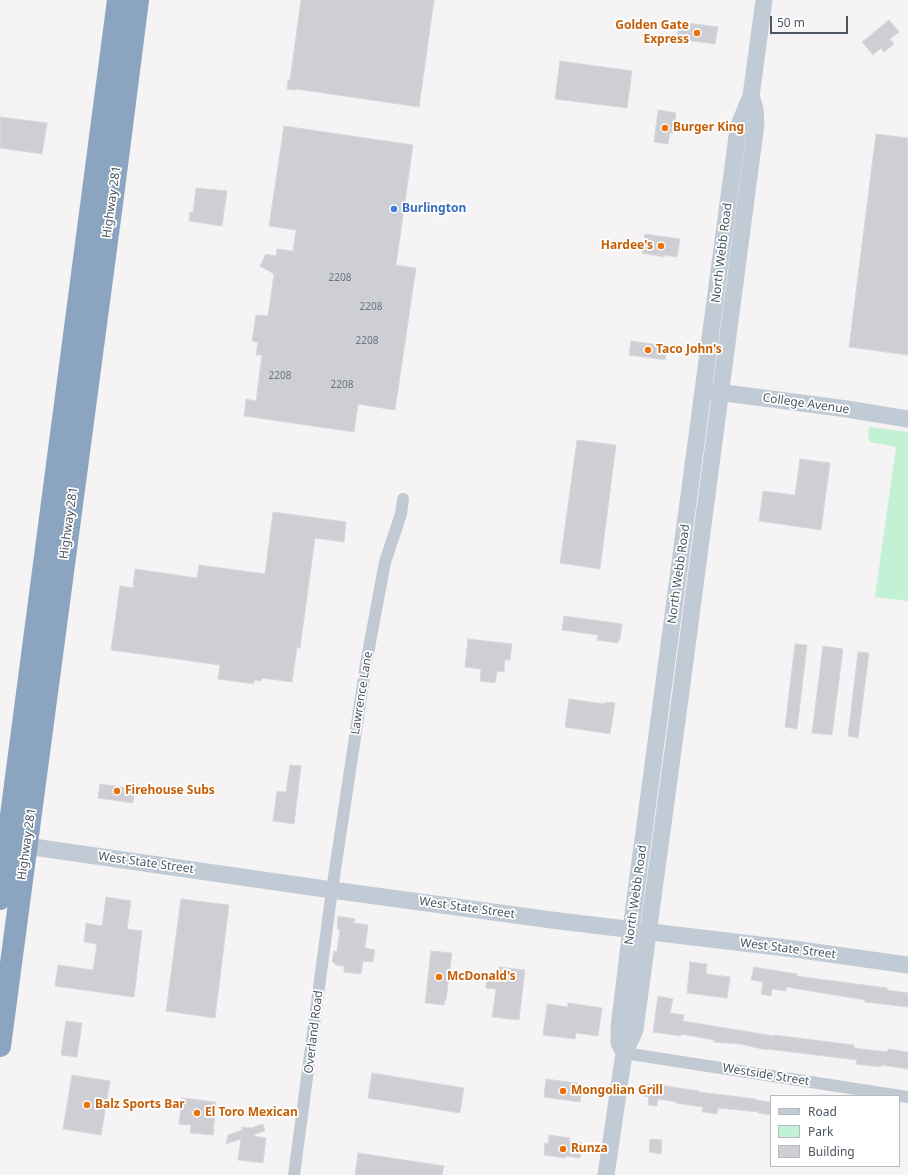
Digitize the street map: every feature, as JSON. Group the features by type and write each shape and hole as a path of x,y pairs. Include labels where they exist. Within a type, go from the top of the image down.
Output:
{"highway":[{"name":"Highway 281","path":"0,899 118,0"},
{"name":"Highway 281","path":"0,1046 8,844 114,189 138,0"}],"main road":[{"name":"North Webb Road","path":"624,1053 619,1042 619,1031 631,929 712,392 756,124 756,109 751,96 764,0"},
{"name":"North Webb Road","path":"606,1175 624,1053 632,1037 634,1028 648,932 712,392"},
{"name":"College Avenue","path":"712,392 862,411 908,419"},
{"name":"West State Street","path":"8,844 559,921 794,949 908,965"}],"street":[{"name":"Lawrence Lane","path":"332,890 367,656 385,562 401,514 403,499"},
{"name":"Overland Road","path":"294,1175 308,1081 332,890"},
{"name":"Westside Street","path":"624,1053 895,1095"}],"green space":[{"path":"869,427 908,432 908,601 875,597 896,447 870,442 868,436"}],"building":[{"path":"301,0 434,0 419,107 296,89 287,89 288,80 290,80"},
{"path":"889,20 899,32 890,39 894,44 884,52 881,48 873,55 862,42"},
{"name":"Golden Gate Express","path":"679,22 718,27 715,44 677,39"},
{"path":"560,61 632,71 627,108 555,99"},
{"name":"Burger King","path":"658,110 676,113 673,133 670,133 668,144 654,142"},
{"path":"0,117 47,123 42,154 0,148"},
{"path":"284,126 413,145 396,265 416,268 395,410 358,404 354,432 244,416 246,399 256,401 262,355 256,355 258,342 252,341 256,315 268,316 274,274 260,266 266,254 276,256 277,249 293,251 296,230 269,226"},
{"path":"876,134 908,138 908,355 849,347"},
{"path":"196,188 227,191 222,226 189,221 190,212 193,213"},
{"name":"Hardee's","path":"645,234 680,239 677,257 664,255 664,257 642,253"},
{"name":"Taco John's","path":"631,341 667,346 665,360 629,355"},
{"path":"577,440 616,445 600,569 560,563"},
{"path":"800,459 830,463 821,530 759,521 763,491 795,495"},
{"path":"273,512 346,522 344,542 315,538 300,648 297,647 292,682 262,678 261,681 254,680 254,684 218,679 220,665 111,650 120,586 133,588 135,569 197,578 199,565 265,574"},
{"path":"564,616 622,624 620,639 618,643 597,640 598,635 562,630"},
{"path":"468,639 512,644 510,660 505,660 504,672 497,671 495,683 480,681 481,669 465,667"},
{"path":"795,644 807,645 797,729 785,727"},
{"path":"823,646 843,649 832,735 812,733"},
{"path":"858,652 869,653 858,738 848,736"},
{"path":"569,699 605,704 605,702 615,703 610,734 565,727"},
{"path":"290,765 301,766 294,824 273,821 277,791 286,792"},
{"name":"Firehouse Subs","path":"100,784 135,789 133,803 98,798"},
{"path":"106,897 131,901 127,929 142,931 134,997 55,986 58,965 93,970 97,944 84,942 86,923 102,926"},
{"path":"181,899 229,905 215,1018 166,1011"},
{"path":"338,916 355,919 354,923 368,925 365,948 375,950 373,962 363,961 361,974 344,972 344,966 336,965 332,961 334,951 337,951 340,930 337,929"},
{"name":"McDonald's","path":"431,951 452,953 446,1000 444,1005 425,1003"},
{"path":"690,962 707,964 706,974 730,977 727,998 687,993"},
{"path":"499,967 525,970 519,1020 492,1017 496,989 486,988 487,977 498,979"},
{"path":"754,967 797,974 796,976 887,988 887,990 908,993 908,1007 865,1002 865,1000 786,987 786,991 772,989 771,996 761,994 763,982 751,980"},
{"path":"658,996 673,999 670,1013 684,1015 683,1021 774,1036 854,1045 854,1048 887,1052 888,1049 908,1052 908,1069 881,1065 881,1067 856,1064 857,1060 767,1050 740,1044 714,1042 714,1040 681,1034 681,1036 653,1032"},
{"path":"568,1003 602,1008 598,1036 576,1033 575,1039 543,1035 547,1004 568,1007"},
{"path":"66,1021 82,1023 77,1057 61,1055"},
{"path":"372,1073 464,1088 460,1113 368,1098"},
{"name":"Balz Sports Bar","path":"72,1075 110,1081 101,1135 63,1129"},
{"name":"Mongolian Grill","path":"546,1079 583,1084 580,1102 544,1097"},
{"path":"644,1084 756,1099 770,1102 770,1115 758,1113 759,1112 718,1108 717,1114 702,1112 703,1107 658,1099 657,1106 648,1105 649,1097 643,1096"},
{"name":"El Toro Mexican","path":"182,1098 216,1102 213,1135 190,1133 191,1125 179,1124"},
{"path":"263,1124 265,1131 255,1134 254,1136 266,1138 263,1163 238,1160 241,1139 226,1144 228,1135 242,1130 242,1127 251,1128"},
{"name":"Runza","path":"549,1135 570,1138 569,1141 582,1143 580,1158 566,1156 565,1158 544,1155 545,1143 548,1144"},
{"path":"650,1139 662,1140 661,1154 649,1152"},
{"path":"358,1153 444,1166 442,1175 355,1175"}],"place":[{"name":"Golden Gate Express","path":"697,33"},
{"name":"Burger King","path":"665,128"},
{"name":"Burlington","path":"394,209"},
{"name":"Hardee's","path":"661,246"},
{"name":"Taco John's","path":"648,350"},
{"name":"Firehouse Subs","path":"117,791"},
{"name":"McDonald's","path":"439,977"},
{"name":"Mongolian Grill","path":"563,1091"},
{"name":"Balz Sports Bar","path":"87,1105"},
{"name":"El Toro Mexican","path":"197,1113"},
{"name":"Runza","path":"563,1149"}]}
